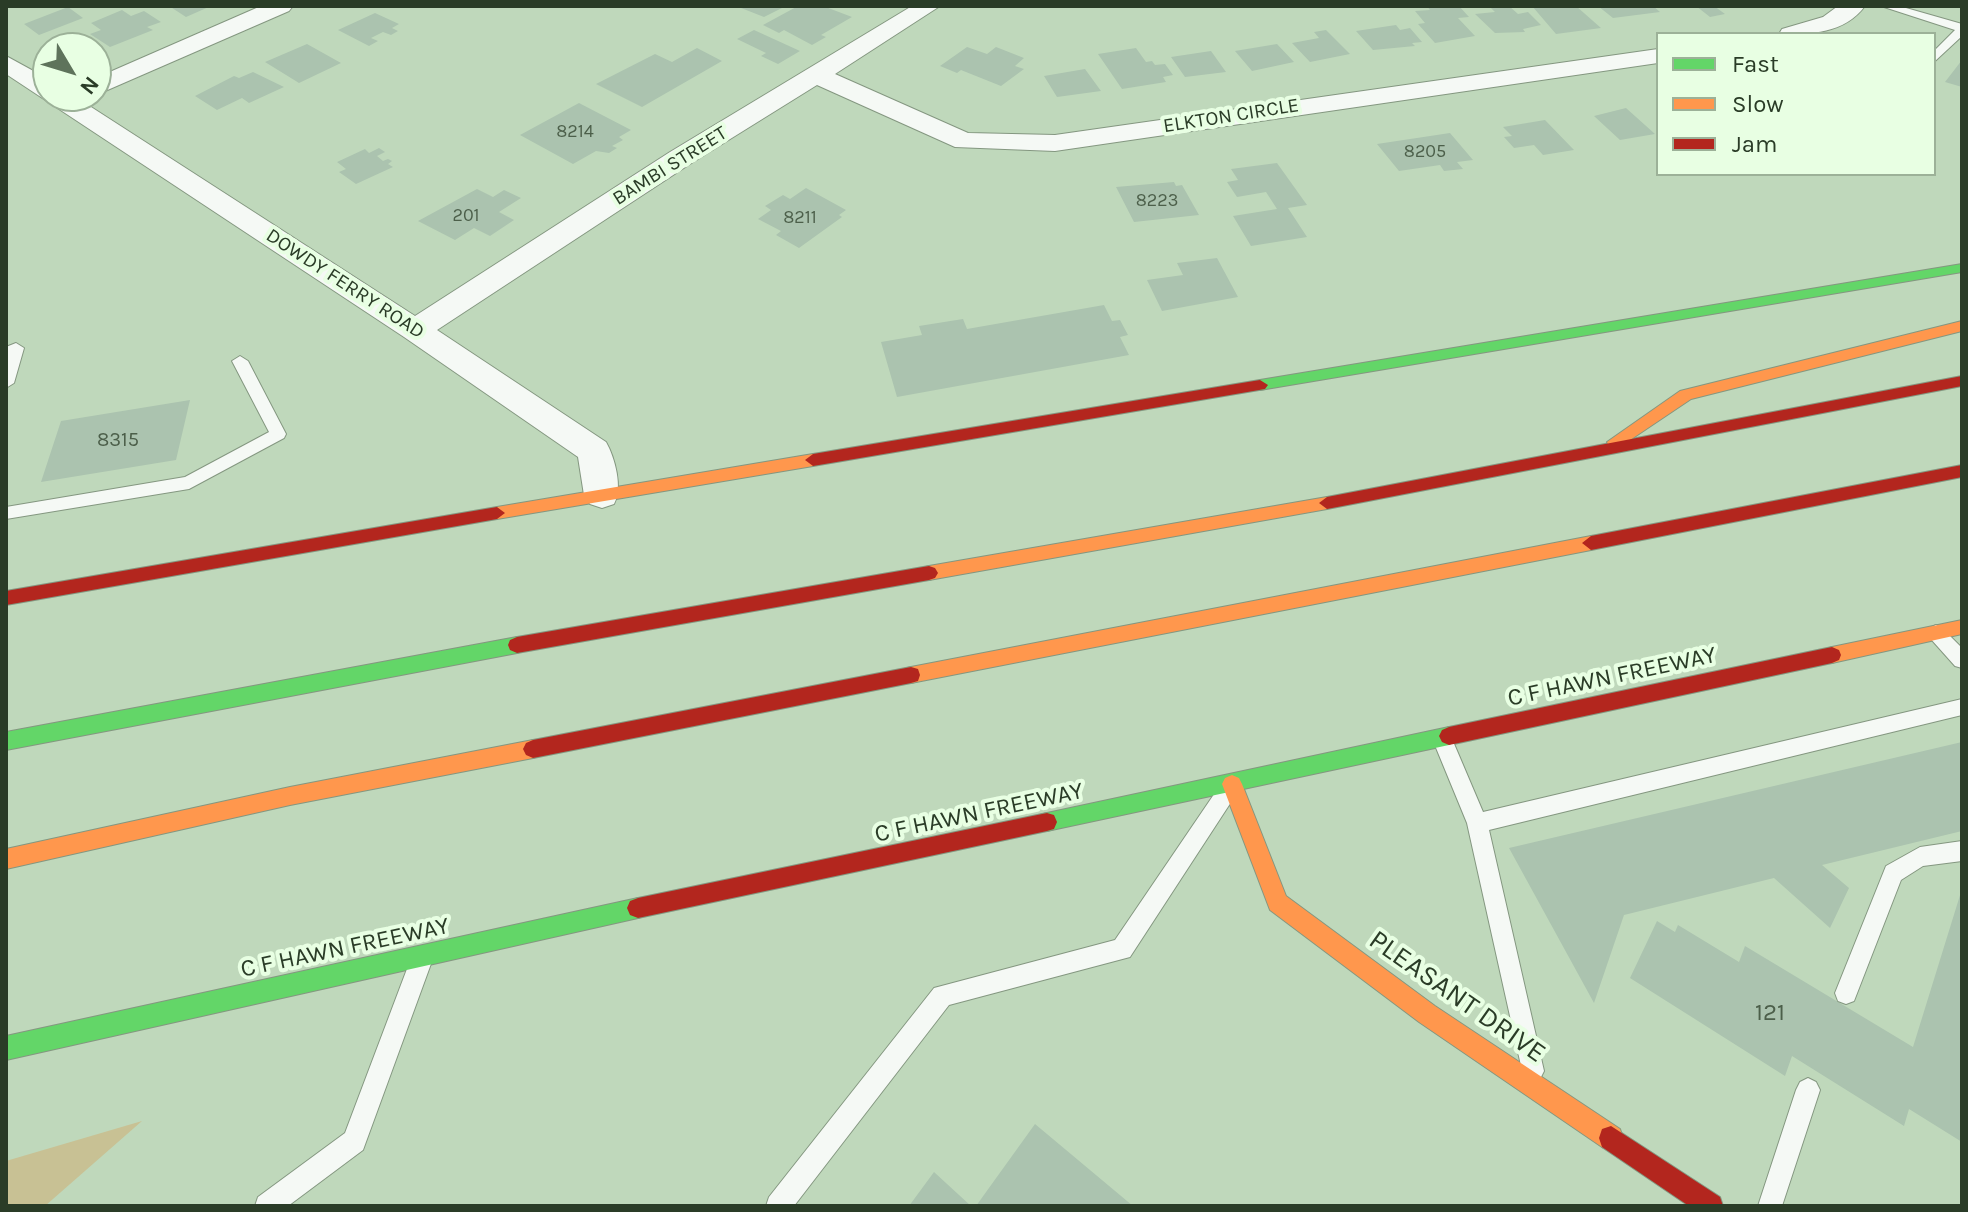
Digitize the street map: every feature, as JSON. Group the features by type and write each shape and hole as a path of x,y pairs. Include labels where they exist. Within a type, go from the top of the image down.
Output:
{"main road":[{"path":"6,598 602,495 1962,268"},
{"path":"1599,453 1686,395 1962,326"},
{"path":"6,741 406,665 1599,453 1962,381"},
{"path":"6,859 290,796 1962,471"},
{"path":"1890,485 1962,486"},
{"name":"C F HAWN FREEWAY","path":"6,1048 424,954 1962,627"},
{"name":"PLEASANT DRIVE","path":"1232,784 1278,903 1427,1014 1711,1206"}],"street":[{"path":"112,80 281,6"},
{"name":"BAMBI STREET","path":"415,330 680,158 928,6"},
{"path":"1798,32 1831,22 1853,6"},
{"name":"ELKTON CIRCLE","path":"816,75 964,141 1055,143 1656,56"},
{"name":"DOWDY FERRY ROAD","path":"6,63 32,78"},
{"name":"DOWDY FERRY ROAD","path":"86,112 594,451 602,495"}],"lane":[{"path":"1887,6 1962,28 1936,56"},
{"path":"6,353 16,348 6,383"},
{"path":"6,513 189,483 278,434 240,361"},
{"path":"1936,633 1962,660"},
{"path":"1477,823 1962,707"},
{"path":"1442,738 1477,823 1536,1088"},
{"path":"778,1206 942,996 1122,949 1232,784"},
{"path":"1846,993 1893,873 1920,857 1962,851"},
{"path":"267,1206 354,1141 424,954"},
{"path":"1770,1206 1808,1090"}],"shaded area":[{"path":"142,1121 45,1206 6,1206 6,1161"}],"building":[{"path":"169,6 211,6 186,17"},
{"path":"736,6 786,6 764,17"},
{"path":"798,6 823,6 852,17 821,35 826,37 812,45 784,30 779,33 763,25"},
{"path":"1427,6 1459,6 1469,17 1458,18 1475,36 1435,43 1418,24 1425,23 1415,11 1430,10"},
{"path":"1489,6 1509,6 1518,14 1528,12 1541,25 1523,29 1525,32 1495,33 1475,14 1495,12"},
{"path":"1532,6 1576,6 1601,28 1556,34"},
{"path":"1598,6 1653,6 1660,12 1613,18"},
{"path":"1696,6 1714,6 1725,14 1710,17"},
{"path":"68,7 83,18 47,32 35,32 24,24"},
{"path":"122,10 131,16 144,11 161,22 147,27 153,30 112,46 112,32 96,32 101,30 91,23"},
{"path":"375,13 399,24 392,28 398,31 391,35 383,32 371,38 378,41 369,46 338,30"},
{"path":"1396,25 1400,30 1410,28 1422,42 1412,43 1415,46 1373,50 1356,31"},
{"path":"754,30 800,51 778,64 761,56 766,53 737,39"},
{"path":"1326,30 1350,54 1310,62 1292,43 1319,38 1314,32"},
{"path":"307,44 341,63 299,83 265,62"},
{"path":"1277,44 1294,62 1252,71 1235,51"},
{"path":"967,47 987,54 996,47 1024,58 1015,66 1024,69 1001,86 961,70 957,73 940,66"},
{"path":"697,48 722,61 642,107 596,84 655,54 672,62"},
{"path":"1136,48 1146,62 1165,64 1173,75 1163,77 1166,82 1122,89 1098,54"},
{"path":"1211,51 1226,72 1185,77 1171,57"},
{"path":"1962,60 1962,87 1945,82"},
{"path":"1085,69 1101,91 1057,97 1044,76"},
{"path":"253,72 284,87 249,103 242,98 217,110 195,96 234,76 239,78"},
{"path":"579,103 631,130 619,137 623,140 612,146 617,148 609,153 596,151 573,164 520,135"},
{"path":"1626,108 1655,134 1620,140 1594,116"},
{"path":"1545,120 1574,150 1543,155 1534,145 1514,148 1504,137 1512,136 1503,127"},
{"path":"1450,133 1473,160 1457,162 1463,169 1444,171 1440,165 1399,171 1377,144"},
{"path":"379,148 385,152 377,156 383,161 392,161 388,164 393,167 356,184 339,172 346,169 337,162 365,149 369,153"},
{"path":"1277,163 1307,205 1288,208 1307,237 1251,246 1233,216 1277,209 1266,192 1237,197 1227,182 1238,180 1231,169"},
{"path":"1174,182 1176,186 1182,185 1199,215 1134,222 1116,187"},
{"path":"806,188 846,210 839,215 842,217 799,248 776,235 781,231 758,219 771,210 765,206 783,195 790,199"},
{"path":"477,189 493,197 504,190 521,198 499,212 514,220 490,236 474,228 455,240 418,221"},
{"path":"1217,258 1238,297 1162,311 1147,280 1183,275 1177,263"},
{"path":"1104,305 1112,321 1120,320 1128,335 1120,337 1129,355 897,397 881,342 922,335 919,326 963,319 967,329"},
{"path":"190,400 176,460 41,482 61,421"},
{"path":"1962,742 1962,831 1822,865 1849,888 1830,928 1774,878 1624,915 1594,1003 1509,848"},
{"path":"1961,892 1962,1142 1909,1109 1904,1126 1792,1056 1785,1076 1630,978 1657,921 1675,932 1678,925 1739,962 1745,946 1913,1047"},
{"path":"1035,1124 1133,1206 976,1206"},
{"path":"934,1172 971,1206 909,1206"}],"traffic: fast":[{"path":"1260,385 1962,268"},
{"path":"6,741 517,645"},
{"path":"1047,822 1449,736"},
{"path":"6,1048 638,908"}],"traffic: slow":[{"path":"1615,442 1686,395 1962,326"},
{"path":"497,513 813,460"},
{"path":"929,573 1327,503"},
{"path":"911,675 1591,543"},
{"path":"1832,655 1962,627"},
{"path":"6,859 290,796 533,749"},
{"path":"1232,784 1278,903 1427,1014 1611,1138"}],"traffic: jam":[{"path":"1327,503 1962,381"},
{"path":"813,460 1260,385"},
{"path":"1591,543 1962,471"},
{"path":"6,598 497,513"},
{"path":"517,645 929,573"},
{"path":"1449,736 1832,655"},
{"path":"533,749 911,675"},
{"path":"638,908 1047,822"},
{"path":"1611,1138 1711,1206"}]}
